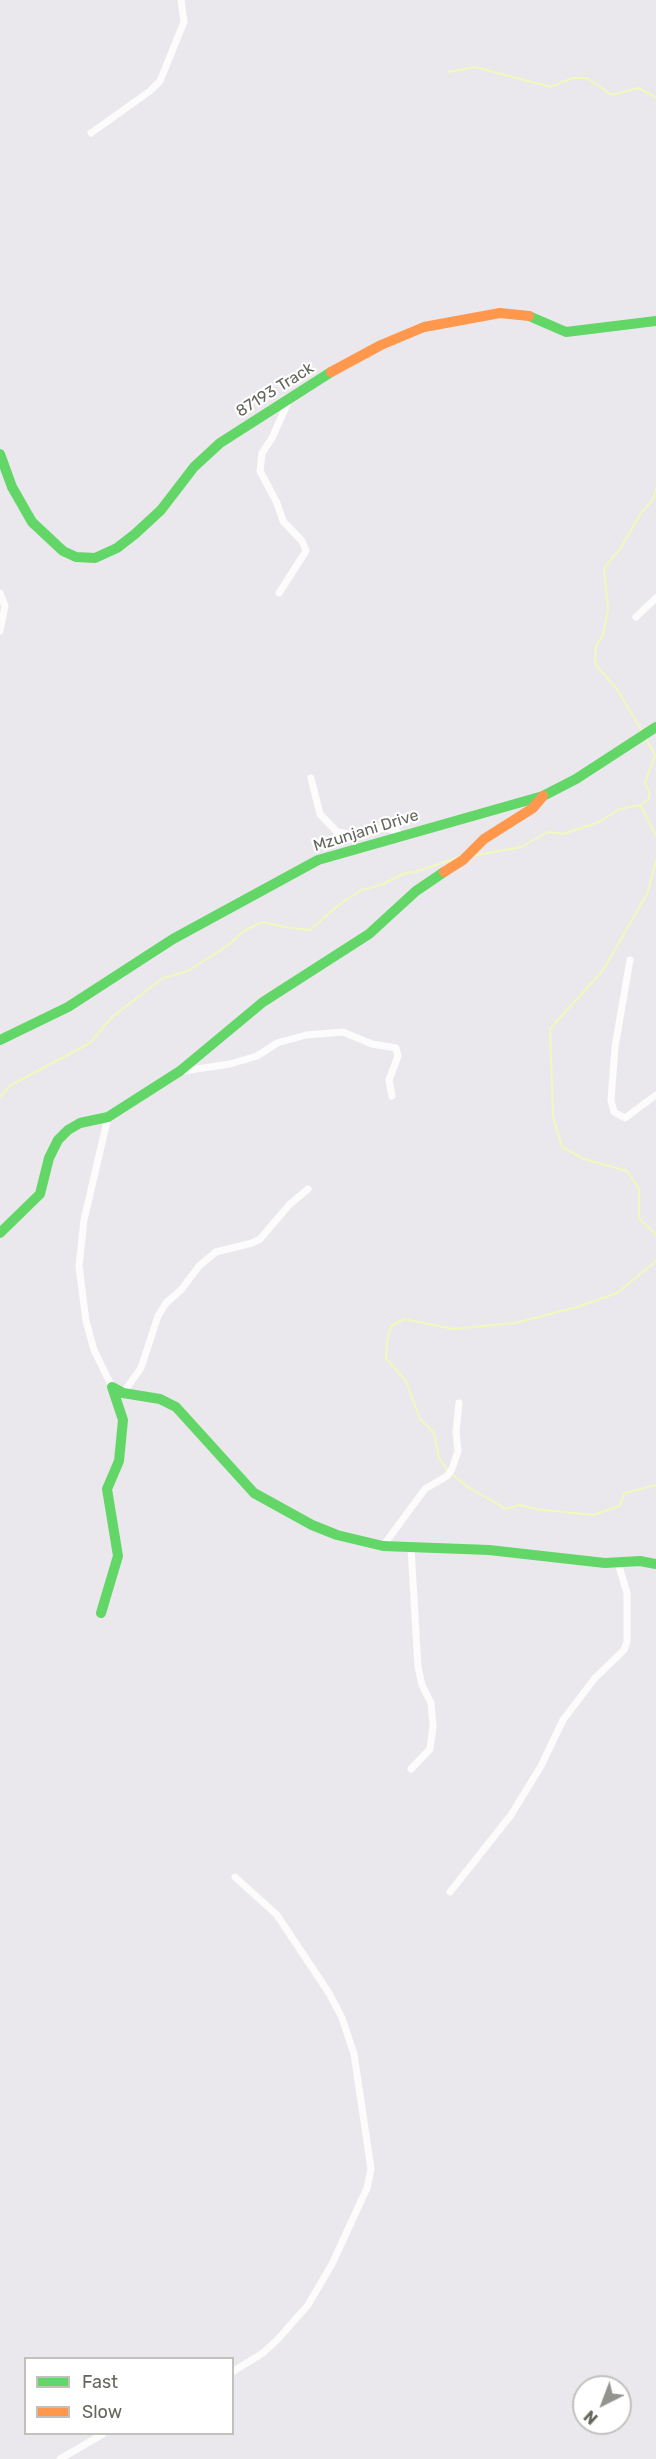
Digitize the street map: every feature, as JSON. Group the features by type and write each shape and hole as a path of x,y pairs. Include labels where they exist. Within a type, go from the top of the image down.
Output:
{"street":[{"path":"91,133 150,91 160,81 184,22 181,0"},
{"name":"87193 Track","path":"0,454 12,487 32,522 63,550 76,557 95,558 117,548 161,510 194,467 219,443 358,356 424,327 500,313 534,317 566,332 656,321"},
{"path":"279,593 303,558 306,548 283,521 277,503 260,471 260,462 262,453 272,438 289,400"},
{"path":"0,593 5,606 0,631"},
{"path":"636,617 656,598"},
{"name":"Mzunjani Drive","path":"0,1040 68,1007 173,939 318,860 543,796 576,779 655,728"},
{"path":"311,778 320,814 337,832 350,834 385,828 397,831 400,837"},
{"path":"0,1233 40,1194 49,1158 58,1140 80,1123 108,1117 180,1071 263,1002 369,934 416,891 466,856 499,828 533,808 543,796"},
{"path":"630,960 615,1047 611,1100 614,1112 625,1118 656,1095"},
{"path":"180,1071 230,1064 257,1056 277,1043 306,1035 343,1032 372,1044 396,1048 398,1056 389,1080 392,1096"},
{"path":"101,1613 118,1556 107,1489 119,1461 123,1420 112,1388 94,1350 86,1321 79,1266 84,1220 108,1117"},
{"path":"123,1393 141,1368 158,1316 166,1303 181,1290 199,1266 216,1252 260,1239 290,1204 308,1189"},
{"path":"112,1388 123,1393 160,1399 176,1407 192,1422 243,1483 267,1501 320,1528 366,1544 509,1552 618,1563 639,1561 656,1564"},
{"path":"383,1546 425,1489 447,1476 452,1469 458,1451 456,1432 459,1403"},
{"path":"411,1548 418,1667 422,1685 431,1703 433,1726 430,1749 411,1769"},
{"path":"450,1892 511,1815 541,1766 563,1720 595,1678 624,1650 627,1642 627,1593 618,1563"},
{"path":"234,2371 263,2353 279,2339 308,2305 332,2264 367,2188 371,2169 354,2054 342,2018 285,1926 235,1877"},
{"path":"60,2459 100,2435"}],"waterway":[{"path":"448,72 475,67 551,87 572,78 587,78 612,95 638,88 656,97"},
{"path":"642,731 617,689 595,664 596,646 603,635 608,609 604,568 621,548 641,513 652,501 656,489"},
{"path":"471,856 521,847 548,832 563,834 599,822 620,809 640,805 648,800 650,793 645,783 655,755 646,739"},
{"path":"641,806 656,836"},
{"path":"0,1097 11,1085 90,1043 112,1017 163,978 188,971 227,946 245,930 263,922 310,930 341,903 362,890 381,885 405,873 415,872 457,858"},
{"path":"656,860 647,894 603,970 550,1029 553,1116 562,1147 584,1159 627,1171 639,1189 639,1218 656,1235"},
{"path":"656,1261 617,1293 577,1307 515,1323 453,1329 404,1319 391,1326 386,1358 406,1381 420,1419 434,1433 439,1458 448,1471 468,1487 506,1509 520,1505 593,1515 619,1506 625,1493 656,1485"}],"traffic: fast":[{"path":"529,316 566,332 656,321"},
{"path":"0,454 12,487 32,522 63,551 76,557 95,558 117,548 135,534 161,510 194,467 220,443 331,372"},
{"path":"0,1040 68,1007 173,939 318,860 543,796 576,779 656,727"},
{"path":"0,1233 40,1194 49,1158 58,1140 68,1130 80,1123 108,1117 180,1071 263,1002 369,934 416,891 444,872"},
{"path":"101,1613 118,1556 107,1489 119,1461 123,1420 112,1387 123,1393 160,1399 176,1407 254,1493 312,1525 337,1535 383,1546 489,1550 605,1563 640,1561 656,1564"}],"traffic: slow":[{"path":"331,372 381,345 424,327 500,313 529,316"},
{"path":"444,872 463,860 484,839 533,808 543,796"}]}
